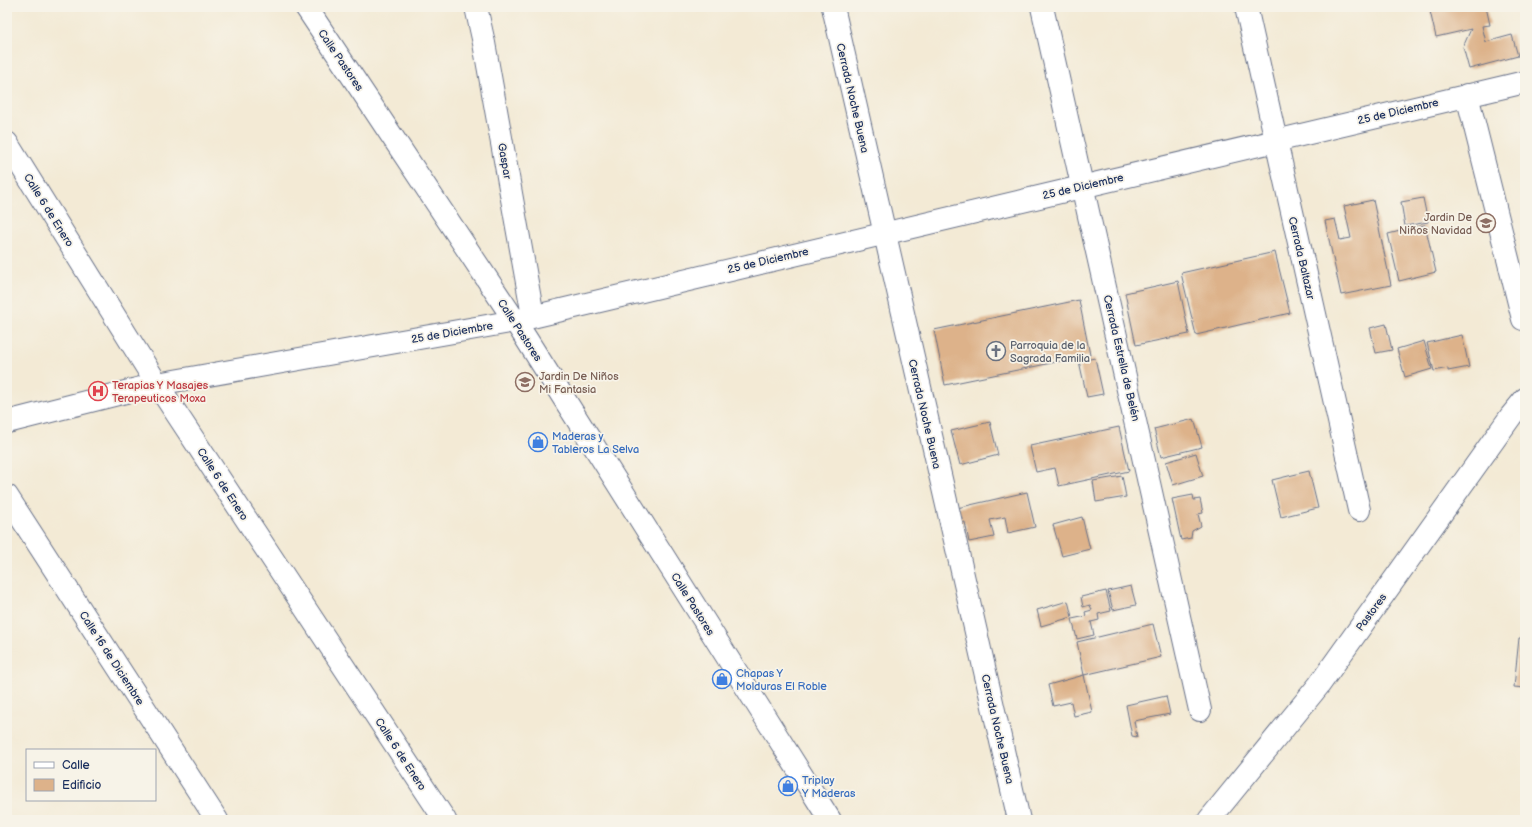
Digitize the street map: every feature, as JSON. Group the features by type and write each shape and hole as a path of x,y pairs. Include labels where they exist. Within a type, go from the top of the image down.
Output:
{"street":[{"name":"Calle Pastores","path":"306,7 524,318 830,820"},
{"name":"Gaspar","path":"476,7 484,42 524,318"},
{"name":"Cerrada Noche Buena","path":"833,7 883,233 1019,820"},
{"name":"Cerrada Estrella de Belén","path":"1042,7 1200,710"},
{"name":"Cerrada Baltazar","path":"1246,7 1359,510"},
{"name":"25 de Diciembre","path":"7,422 157,384 524,318 1525,82"},
{"path":"1467,95 1523,319"},
{"name":"Calle 6 de Enero","path":"7,143 15,170 445,820"},
{"name":"Pastores","path":"1210,820 1319,685 1525,398"},
{"name":"Calle 16 de Diciembre","path":"7,496 217,820"}],"building":[{"path":"1429,7 1486,7 1490,25 1482,26 1486,42 1512,35 1518,56 1469,69 1463,47 1471,29 1436,37"},
{"path":"1423,198 1428,222 1405,226 1401,202"},
{"path":"1373,200 1391,285 1341,295 1325,221 1335,219 1340,240 1351,238 1344,206"},
{"path":"1425,225 1436,272 1399,281 1388,234"},
{"path":"1275,252 1290,313 1196,335 1181,273"},
{"path":"1178,281 1189,334 1136,345 1125,293"},
{"path":"1079,300 1090,355 945,385 934,330"},
{"path":"1386,324 1392,350 1376,353 1370,328"},
{"path":"1462,335 1469,367 1448,371 1448,368 1434,371 1427,343"},
{"path":"1424,341 1432,369 1405,377 1397,349"},
{"path":"1095,358 1103,394 1087,397 1079,361"},
{"path":"1194,419 1202,447 1161,457 1154,429"},
{"path":"990,422 998,455 960,465 951,431"},
{"path":"1119,427 1129,471 1059,486 1055,468 1036,472 1030,446"},
{"path":"1196,453 1203,476 1173,485 1166,462"},
{"path":"1309,471 1318,508 1281,517 1272,480"},
{"path":"1122,476 1126,497 1096,502 1093,481"},
{"path":"1027,492 1035,527 1008,533 1005,517 990,520 994,537 969,542 965,522 960,523 957,508"},
{"path":"1193,495 1194,500 1200,499 1203,513 1198,514 1201,526 1192,531 1191,538 1181,540 1172,499"},
{"path":"1082,517 1090,549 1062,556 1053,525"},
{"path":"1131,586 1136,605 1113,610 1108,591"},
{"path":"1106,591 1111,611 1098,614 1099,620 1091,622 1094,635 1077,639 1072,619 1086,616 1085,612 1092,610 1090,605 1083,607 1081,597"},
{"path":"1068,601 1072,617 1041,626 1037,610"},
{"path":"1153,624 1161,657 1084,675 1077,642"},
{"path":"1519,638 1525,638 1525,688 1514,687"},
{"path":"1084,675 1092,712 1074,716 1071,702 1053,706 1048,685"},
{"path":"1166,696 1170,714 1134,721 1137,737 1132,736 1126,705"}],"place":[{"name":"Jardin De Niños Navidad","path":"1486,223"},
{"name":"Parroquia de la Sagrada Familia","path":"996,351"},
{"name":"Jardin De Niños Mi Fantasia","path":"525,382"},
{"name":"Terapias Y Masajes Terapeuticos Moxa","path":"98,391"},
{"name":"Maderas y Tableros La Selva","path":"538,442"},
{"name":"Chapas Y Molduras El Roble","path":"722,679"},
{"name":"Triplay Y Maderas","path":"788,786"}]}
